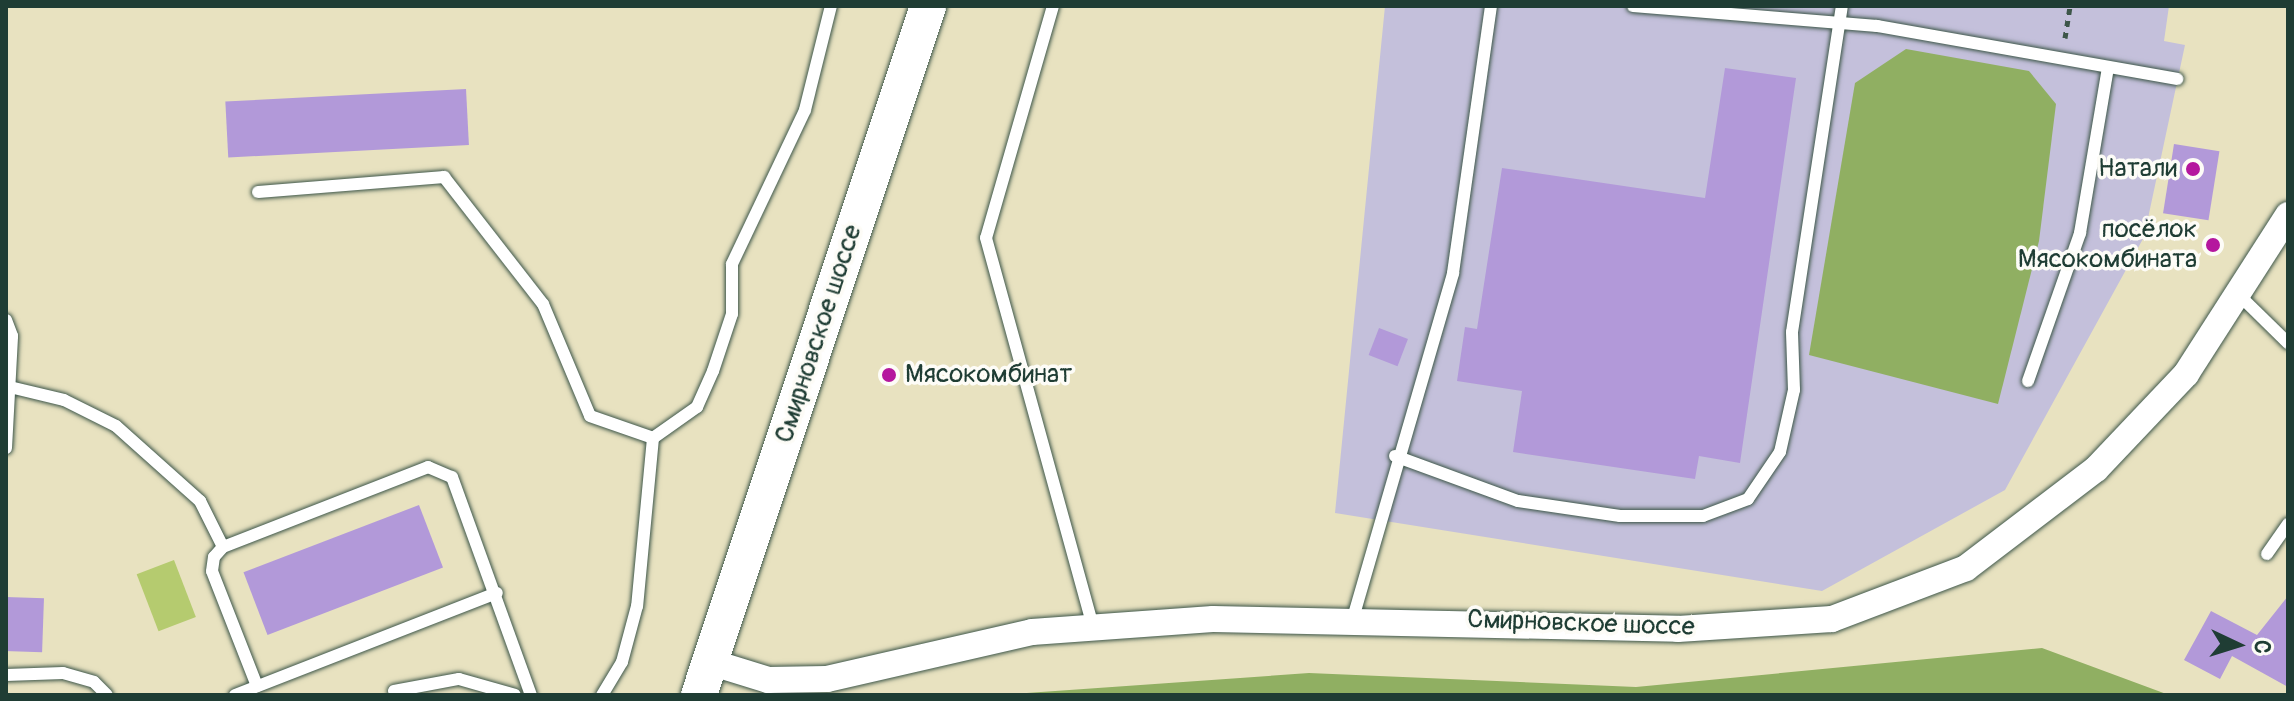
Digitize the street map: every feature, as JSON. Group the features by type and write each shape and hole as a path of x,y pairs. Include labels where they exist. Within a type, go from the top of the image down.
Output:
{"main road":[{"name":"Смирновское шоссе","path":"704,678 928,6"}],"street":[{"name":"Смирновское шоссе","path":"704,678 827,679 1032,632 1093,626 1353,618 1781,626 1902,598 1966,568 2096,469 2169,395 2241,297 2288,215"}],"lane":[{"path":"602,695 622,662 637,606 653,438 697,407 713,371 732,314 732,264 805,110 831,6"},
{"path":"1053,6 986,238 1093,626"},
{"path":"1353,618 1395,456 1453,273 1491,6"},
{"path":"1633,6 1839,23 2177,79"},
{"path":"1395,456 1518,501 1620,516 1703,516 1748,499 1780,452 1794,390 1792,332 1842,6"},
{"path":"2028,381 2080,233 2108,67"},
{"path":"258,192 444,177 543,304 590,416 653,438"},
{"path":"2241,297 2288,343"},
{"path":"6,320 14,388 7,442"},
{"path":"14,388 64,400 116,426 200,501 223,547"},
{"path":"257,686 212,571 223,547 428,467 441,469 452,477 497,593 531,695"},
{"path":"2267,554 2288,524"},
{"path":"235,695 497,593"},
{"path":"6,675 63,673 94,682 107,695"},
{"path":"394,691 459,679 515,695"}],"path":[{"path":"2061,59 2070,6"}],"shaded area":[{"path":"1385,6 2169,6 2164,41 2185,45 2144,237 2005,490 1822,591 1335,513"}],"green space":[{"path":"1906,49 2029,71 2056,104 2039,241 1998,404 1809,355 1855,83"},
{"path":"174,560 196,617 159,631 137,574"},
{"path":"2042,648 2169,695 999,695 1309,673 1636,687"}],"building":[{"path":"1725,68 1796,78 1740,463 1699,456 1695,479 1513,452 1522,391 1457,381 1465,327 1477,329 1502,168 1705,198"},
{"path":"466,89 469,145 228,158 225,102"},
{"name":"Натали","path":"2174,144 2219,151 2208,220 2163,213"},
{"path":"1379,328 1408,339 1398,366 1369,355"},
{"path":"419,505 443,568 267,635 243,572"},
{"path":"2288,596 2288,687 2232,656 2220,679 2184,660 2211,611 2257,635"},
{"path":"6,597 44,598 42,652 6,651"}],"place":[{"name":"Натали","path":"2193,169"},
{"name":"посёлок Мясокомбината","path":"2213,245"},
{"name":"Мясокомбинат","path":"889,375"}]}
